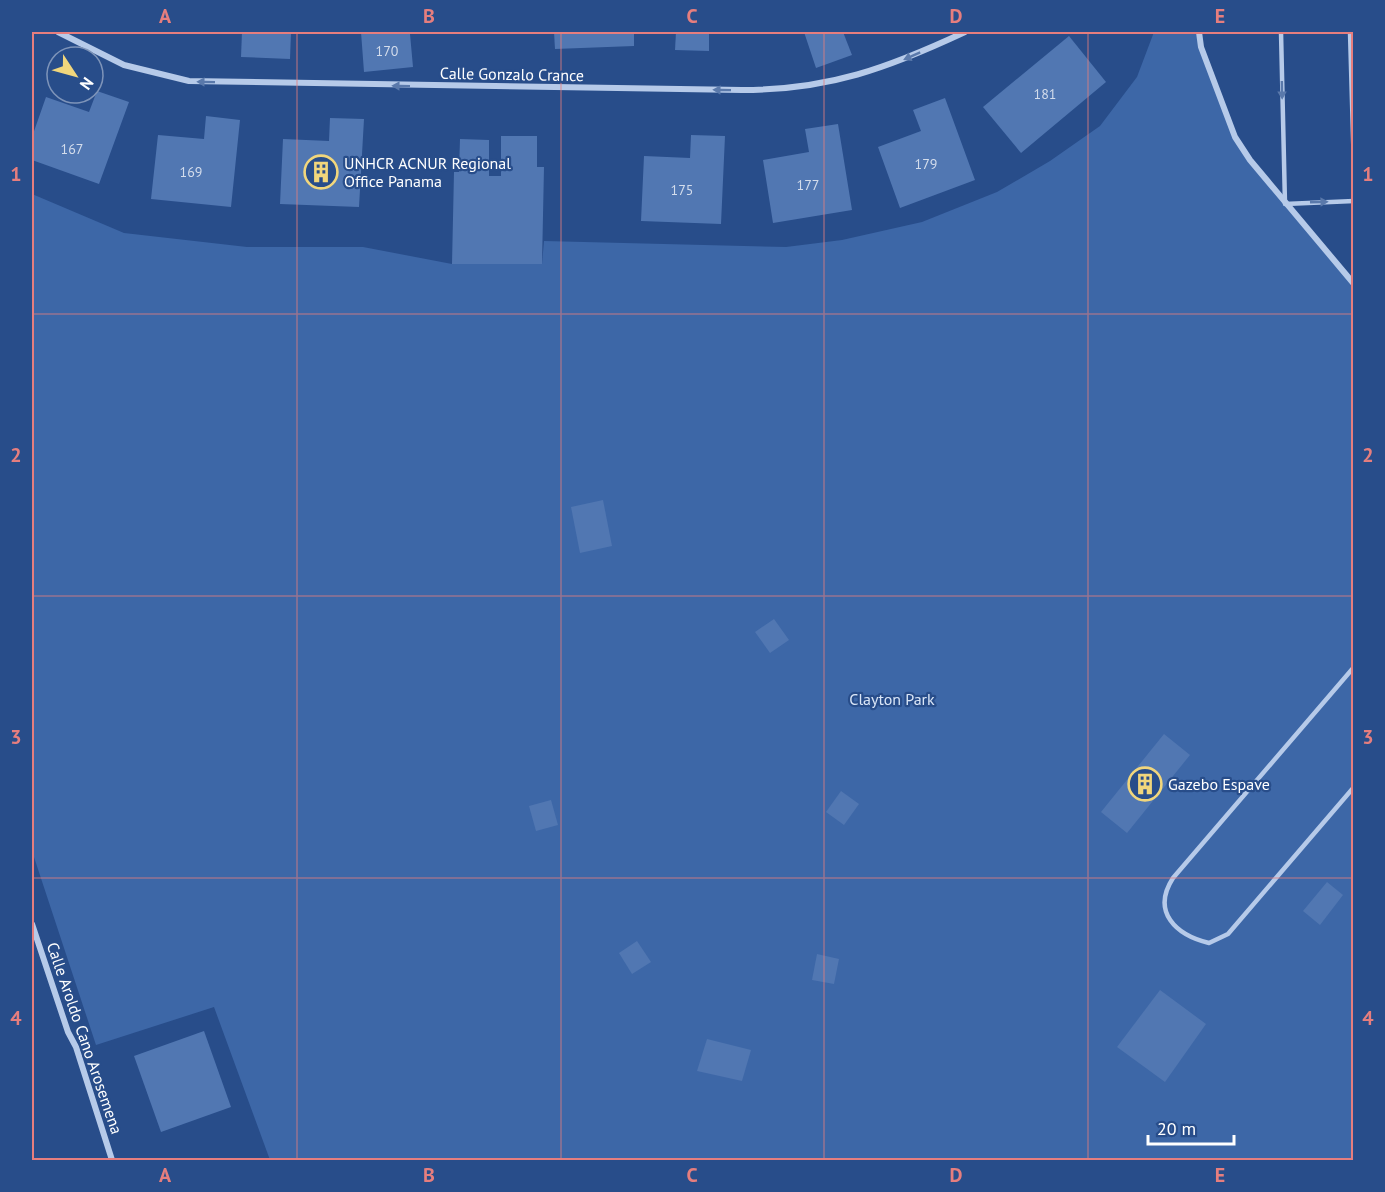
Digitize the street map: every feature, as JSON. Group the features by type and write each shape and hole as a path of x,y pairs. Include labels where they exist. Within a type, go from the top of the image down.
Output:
{"street":[{"name":"Calle Gonzalo Crance","path":"58,32 124,65 189,81 781,90 826,84 906,60 965,32"},
{"path":"1199,32 1201,47 1235,137 1286,204 1353,284"},
{"name":"Calle Aroldo Cano Arosemena","path":"32,924 68,1032 76,1047 112,1161"}],"lane":[{"path":"1281,32 1286,204 1353,201"},
{"path":"1350,32 1353,171"},
{"path":"1353,667 1173,879 1164,895 1163,904 1174,925 1186,936 1209,943 1228,934 1353,787"}],"green space":[{"name":"Clayton Park","path":"1154,32 1199,32 1201,47 1235,137 1353,284 1353,1160 270,1160 214,1007 96,1045 32,851 32,194 124,233 247,247 363,247 452,264 542,264 544,241 786,247 842,240 922,222 997,192 1050,161 1100,126 1137,77"}],"building":[{"path":"242,32 291,32 290,59 241,57"},
{"path":"361,32 420,32 410,34 413,67 364,72"},
{"path":"554,32 634,32 634,46 555,49"},
{"path":"676,32 709,32 709,51 675,50"},
{"path":"804,32 843,32 852,55 816,68"},
{"path":"1069,36 1106,82 1021,153 983,107"},
{"path":"105,94 129,102 99,184 32,160 32,137 45,100 45,105 69,105 89,112 92,105 105,105"},
{"path":"945,98 975,180 900,208 878,147 921,131 913,110"},
{"path":"206,116 240,120 231,207 151,199 158,135 204,139"},
{"name":"UNHCR ACNUR Regional Office Panama","path":"330,118 364,119 359,207 280,204 283,139 329,141"},
{"path":"838,124 852,210 773,223 763,160 809,152 805,129"},
{"path":"691,135 725,136 721,224 641,221 644,156 690,158"},
{"path":"501,136 537,136 537,167 544,167 542,264 452,264 454,172 459,172 460,139 489,140 489,176 501,176"},
{"path":"603,500 612,546 580,553 571,507"},
{"path":"774,619 789,640 770,653 755,632"},
{"name":"Gazebo Espave","path":"1164,734 1190,755 1127,833 1101,812"},
{"path":"841,791 859,804 844,825 826,812"},
{"path":"551,800 558,825 536,831 529,806"},
{"path":"1327,882 1343,895 1320,925 1303,911"},
{"path":"637,941 651,962 632,974 619,953"},
{"path":"817,954 839,959 834,984 812,980"},
{"path":"1160,990 1206,1024 1165,1082 1117,1047"},
{"path":"204,1031 231,1107 161,1132 134,1056"},
{"path":"707,1039 751,1050 742,1081 697,1071"}],"place":[{"name":"UNHCR ACNUR Regional Office Panama","path":"321,172"},
{"name":"Gazebo Espave","path":"1145,784"}]}
